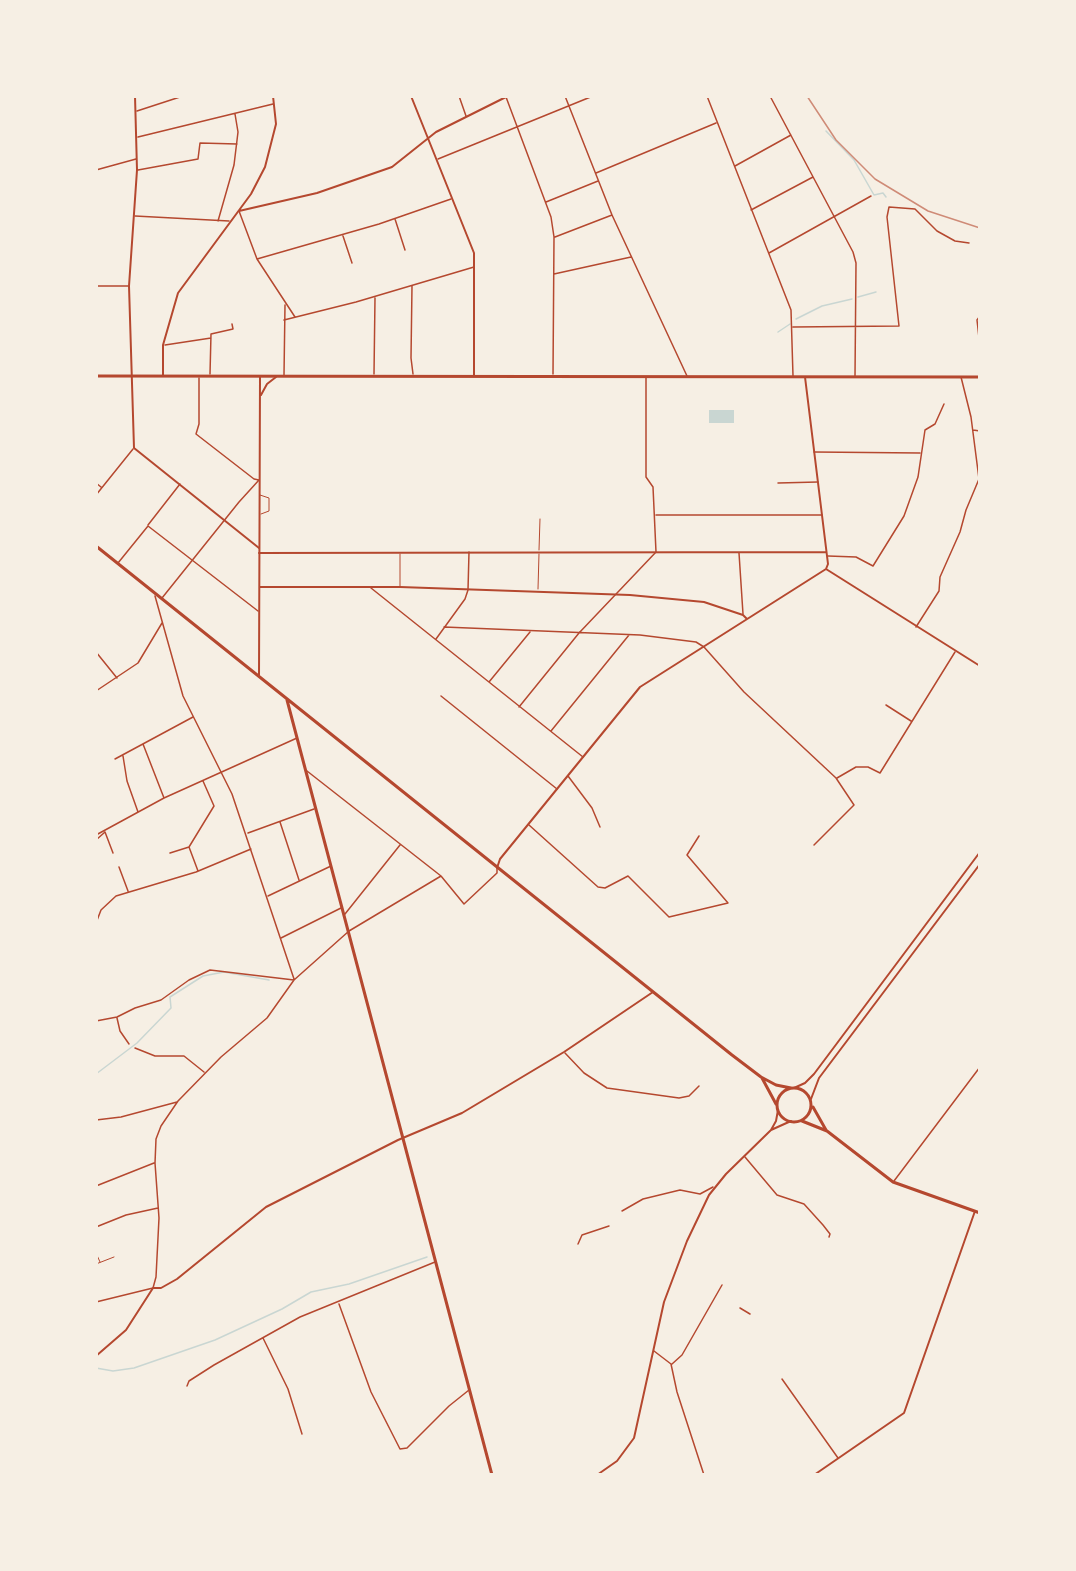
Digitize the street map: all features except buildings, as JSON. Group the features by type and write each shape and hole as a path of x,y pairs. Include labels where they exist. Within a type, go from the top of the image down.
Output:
{"main road":[{"path":"96,376 980,377"},
{"path":"96,547 761,1077 776,1085 803,1090 811,1099 827,1131"},
{"path":"287,698 492,1475"},
{"path":"761,1077 784,1119 802,1121 827,1131 893,1182 980,1213"},
{"path":"777,1108 780,1095 793,1088"},
{"path":"802,1121 809,1114 812,1105"}],"street":[{"path":"96,495 134,448 129,286 137,170 138,136 135,96"},
{"path":"136,111 183,96"},
{"path":"163,375 163,345 178,293 251,194 265,167 274,132 273,96"},
{"path":"411,96 474,253 474,375"},
{"path":"459,96 466,116"},
{"path":"238,211 325,190 392,167 403,161 428,137 507,96 546,202 554,237 553,375"},
{"path":"565,96 612,215 687,376"},
{"path":"438,159 593,96"},
{"path":"706,96 791,309 794,327 793,377"},
{"path":"770,96 853,252 856,263 855,377"},
{"path":"138,136 274,104"},
{"path":"218,220 237,144 234,114"},
{"path":"596,173 717,123"},
{"path":"735,166 792,134"},
{"path":"137,170 198,159 200,143 237,144"},
{"path":"96,170 137,159"},
{"path":"751,210 813,177"},
{"path":"546,202 598,181"},
{"path":"768,253 835,218 871,196"},
{"path":"257,259 395,219 453,199"},
{"path":"794,327 899,326 892,278 888,209 896,206 915,209 937,231 955,240 969,243"},
{"path":"238,211 257,259 295,317"},
{"path":"554,237 612,215"},
{"path":"134,216 231,222"},
{"path":"395,219 405,250"},
{"path":"342,234 352,263"},
{"path":"554,274 632,257"},
{"path":"284,320 375,297 474,267"},
{"path":"96,286 129,286"},
{"path":"412,286 411,358 413,375"},
{"path":"375,297 375,375"},
{"path":"284,375 285,304"},
{"path":"980,316 977,320 980,347"},
{"path":"210,375 211,334 233,329 232,324"},
{"path":"163,345 212,337"},
{"path":"200,375 199,424 196,434 254,480 259,480"},
{"path":"262,376 267,384"},
{"path":"259,676 259,480 262,376"},
{"path":"260,398 267,384 279,376"},
{"path":"519,706 579,633 656,552 653,487 646,477 646,376"},
{"path":"805,377 822,515 826,554 825,569"},
{"path":"916,627 939,591 940,577 960,532 979,479 973,429 961,377"},
{"path":"96,385 96,416"},
{"path":"259,553 739,551 856,557 873,566 904,516 918,477 925,430 935,424 944,404"},
{"path":"973,429 980,431"},
{"path":"134,448 259,548"},
{"path":"814,452 921,453"},
{"path":"161,599 259,480"},
{"path":"778,483 818,482"},
{"path":"96,483 102,488"},
{"path":"118,564 180,484"},
{"path":"655,515 822,515"},
{"path":"148,526 259,611"},
{"path":"739,551 743,615"},
{"path":"435,639 462,604 468,590 470,552"},
{"path":"825,569 980,666"},
{"path":"306,771 441,876 464,904 497,873 496,868 500,859 640,687 825,569"},
{"path":"260,587 400,587 617,594 704,602 743,615 747,619"},
{"path":"371,588 583,757"},
{"path":"156,595 155,601 160,610 177,680 222,771 247,833 294,980"},
{"path":"160,610 166,603"},
{"path":"96,691 138,663 163,622"},
{"path":"444,627 629,634 696,642 704,646 748,696 836,778 854,805 814,845"},
{"path":"489,683 531,631"},
{"path":"550,732 629,634"},
{"path":"836,778 856,767 868,767 880,773 956,651"},
{"path":"96,652 118,678"},
{"path":"441,696 557,789"},
{"path":"886,705 912,722"},
{"path":"115,759 194,717"},
{"path":"96,835 164,798 298,737"},
{"path":"143,743 164,798"},
{"path":"123,754 127,782 138,813"},
{"path":"568,775 592,808 600,827"},
{"path":"170,853 189,847 213,806 203,780"},
{"path":"247,833 316,808"},
{"path":"280,822 299,880"},
{"path":"529,825 598,887 605,888 628,876 669,917 728,903 687,855 699,836"},
{"path":"96,840 105,831"},
{"path":"105,831 113,853"},
{"path":"344,915 400,845"},
{"path":"189,847 198,871"},
{"path":"96,923 101,910 113,898 198,871 252,848"},
{"path":"793,1088 805,1083 814,1074 980,852"},
{"path":"811,1099 819,1078 980,864"},
{"path":"267,896 332,866"},
{"path":"119,867 128,892"},
{"path":"96,1356 126,1330 153,1288 158,1258 159,1207 155,1163 158,1131 178,1101 205,1072 267,1018 294,980 349,931 441,876"},
{"path":"96,906 101,910"},
{"path":"280,938 342,908"},
{"path":"96,1021 117,1017 135,1008 161,1000 189,980 210,970 294,980"},
{"path":"96,1302 161,1288 177,1279 266,1207 403,1137 462,1113 564,1052 653,992"},
{"path":"117,1017 120,1031 129,1044"},
{"path":"135,1048 155,1056 184,1056 205,1072"},
{"path":"564,1052 584,1073 607,1088 679,1098 689,1096 699,1086"},
{"path":"893,1182 980,1067"},
{"path":"96,1120 121,1117 178,1101"},
{"path":"597,1475 617,1461 634,1438 664,1302 687,1241 715,1187 771,1130 776,1121 777,1108"},
{"path":"771,1130 790,1121"},
{"path":"744,1156 777,1195 804,1204 830,1233 829,1238"},
{"path":"96,1186 155,1163"},
{"path":"622,1211 643,1199 680,1190 700,1194 715,1187"},
{"path":"96,1227 126,1215 159,1207"},
{"path":"814,1475 904,1413 975,1211"},
{"path":"578,1244 582,1235 609,1226"},
{"path":"187,1386 189,1381 214,1365 300,1317 436,1262"},
{"path":"671,1364 682,1355 722,1285"},
{"path":"338,1302 371,1392 400,1449 407,1448 448,1406 470,1390"},
{"path":"740,1308 750,1314"},
{"path":"263,1338 288,1389 302,1434"},
{"path":"653,1350 671,1364 677,1392 704,1475"},
{"path":"782,1379 838,1458"},
{"path":"96,1471 97,1475"}],"lane":[{"path":"259,494 269,498 269,511 259,514"},
{"path":"538,592 540,519"},
{"path":"400,552 400,587"},
{"path":"96,1253 100,1262"},
{"path":"96,1264 114,1257"}],"shaded area":[{"path":"709,410 734,410 734,423 709,423"}],"waterway":[{"path":"826,131 854,160 874,195 883,193 886,197"},
{"path":"858,297 876,292"},
{"path":"796,319 822,306 852,299"},
{"path":"778,332 790,324"},
{"path":"96,1074 137,1043 171,1008 170,997 203,976 224,972 269,980"},
{"path":"96,1368 113,1371 134,1368 215,1340 282,1309 311,1292 349,1284 427,1257"}],"railway":[{"path":"807,96 836,140 875,179 928,211 980,228"}]}
